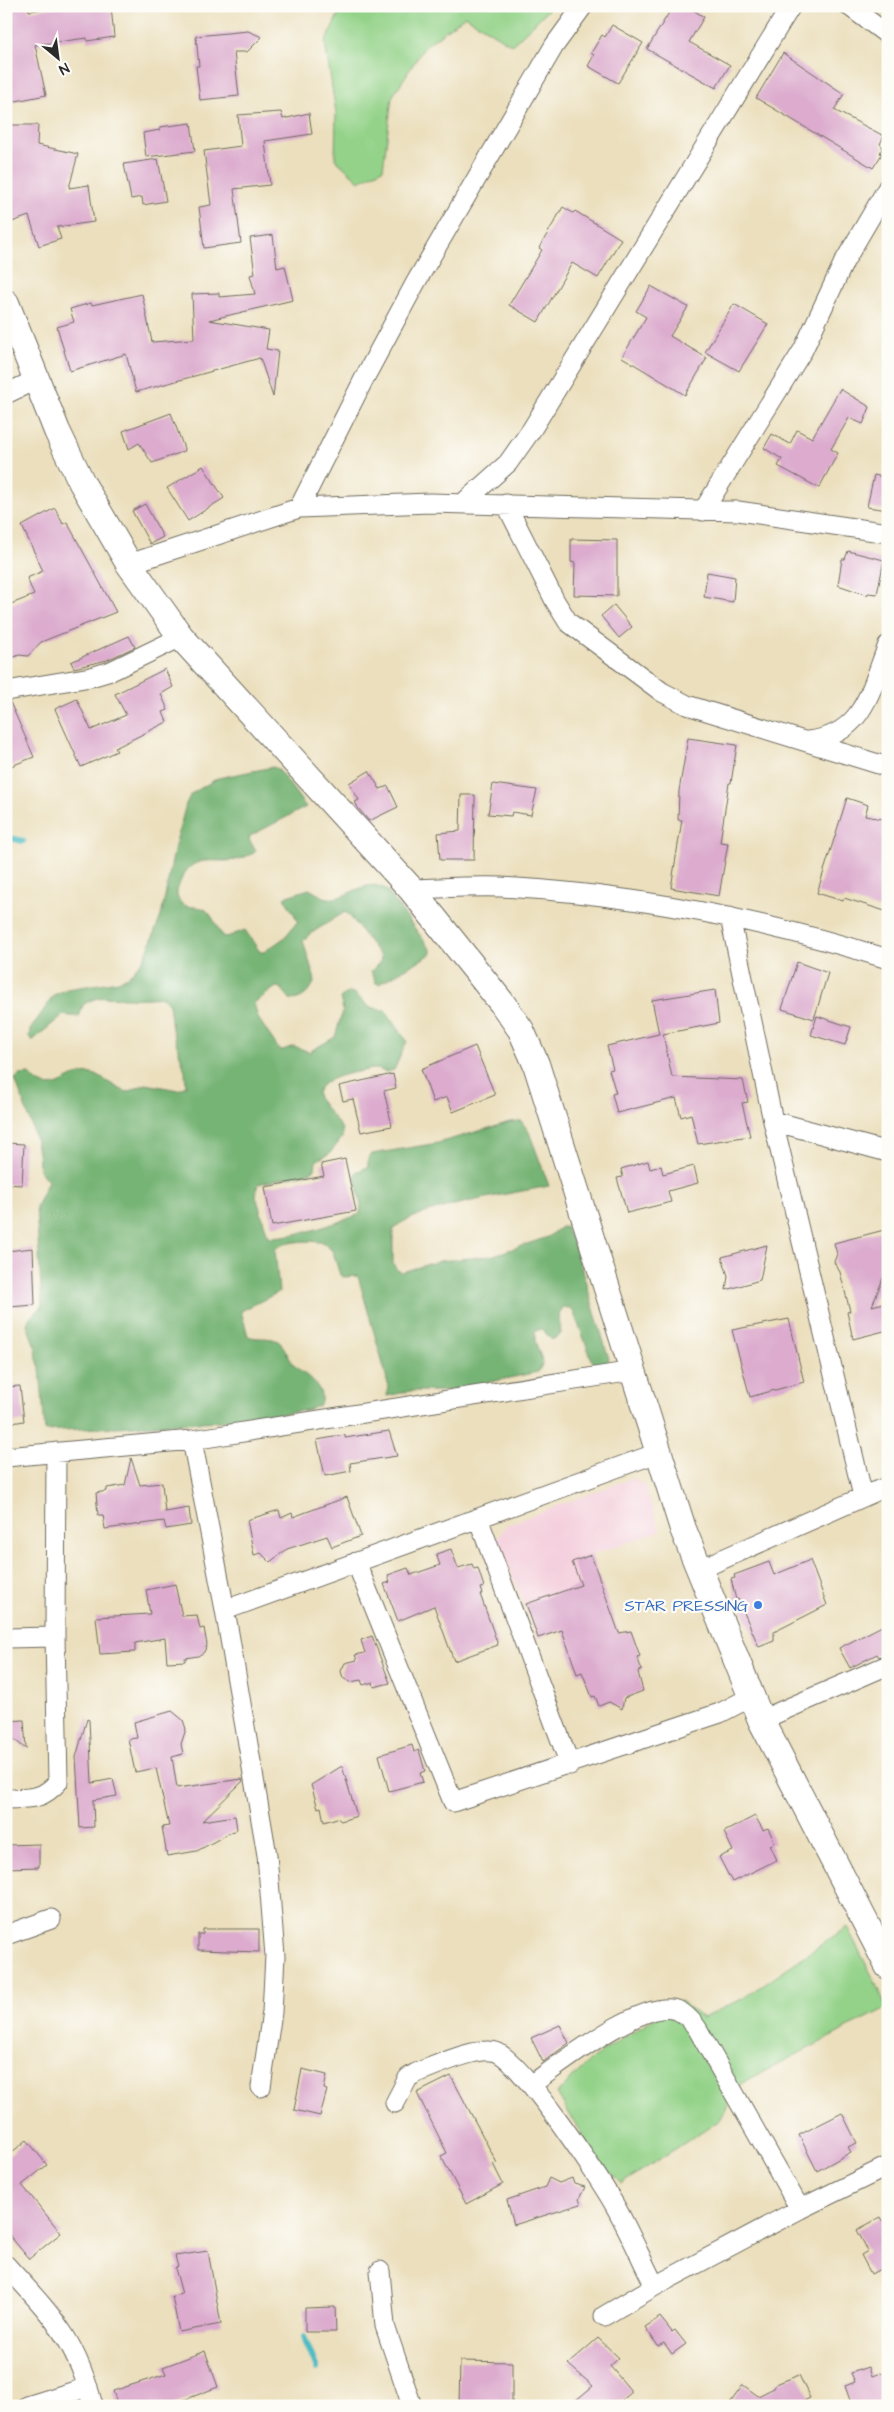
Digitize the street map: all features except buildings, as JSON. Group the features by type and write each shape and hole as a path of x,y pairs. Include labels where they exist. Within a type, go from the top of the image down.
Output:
{"main road":[{"path":"6,303 36,380 82,483 129,564 181,637 411,889 502,1003 521,1030 533,1055 683,1529 698,1570 761,1720 888,1966"}],"street":[{"path":"299,508 366,375 416,282 554,46 584,6"},
{"path":"462,504 508,462 532,429 791,6"},
{"path":"849,6 888,35"},
{"path":"703,511 803,350 844,262 888,187"},
{"path":"6,394 36,380"},
{"path":"129,564 299,508 430,503 703,511 738,510 888,533"},
{"path":"506,504 555,601 568,622 662,692 687,705 888,767"},
{"path":"6,691 104,673 131,663 181,637"},
{"path":"806,742 823,740 837,733 849,725 860,713 888,646"},
{"path":"411,889 500,887 613,898 730,917 829,941 888,959"},
{"path":"730,917 773,1121 863,1496"},
{"path":"773,1121 888,1152"},
{"path":"6,1457 192,1440 633,1371"},
{"path":"192,1440 225,1610 267,1855 275,1956 272,2012 261,2087"},
{"path":"6,1799 39,1798 50,1791 58,1782 55,1637 56,1452"},
{"path":"225,1610 660,1452"},
{"path":"698,1570 888,1486"},
{"path":"478,1518 570,1764"},
{"path":"356,1562 453,1802 720,1713 751,1697"},
{"path":"6,1638 55,1637"},
{"path":"761,1720 888,1665"},
{"path":"6,1935 51,1920"},
{"path":"532,2084 618,2025 660,2009 677,2010 690,2018 697,2028 800,2209"},
{"path":"395,2103 408,2078 416,2073 480,2051 494,2051 505,2055 532,2084 614,2204 655,2286"},
{"path":"604,2316 655,2286 800,2209 888,2166"},
{"path":"6,2265 57,2321 74,2349 93,2406"},
{"path":"380,2270 385,2326 412,2406"},
{"path":"27,2406 88,2387"}],"shaded area":[{"path":"633,1478 645,1486 660,1531 591,1555 611,1612 538,1638 497,1539 506,1525"}],"green space":[{"path":"345,6 552,6 512,45 465,16 425,46 392,97 383,169 359,181 335,159 336,113 325,42 340,11"},
{"path":"273,767 278,769 306,807 250,836 249,840 256,850 254,853 236,860 203,861 189,867 177,890 179,901 186,906 206,910 222,936 227,937 245,930 260,952 264,952 284,938 298,921 284,897 309,889 324,897 335,898 375,885 387,891 431,950 431,954 379,984 376,983 371,971 380,962 381,957 345,912 310,934 303,941 315,980 306,994 291,1000 281,988 276,987 254,1003 258,1018 280,1051 294,1046 309,1052 335,1037 343,1010 340,998 349,992 354,993 369,1007 385,1010 407,1041 394,1070 385,1072 372,1069 349,1074 326,1082 321,1087 317,1093 318,1098 342,1129 342,1138 330,1153 316,1161 315,1169 311,1172 258,1184 256,1196 267,1233 270,1237 293,1235 327,1226 360,1214 361,1206 355,1175 356,1172 368,1167 368,1158 372,1154 438,1143 510,1122 521,1121 529,1132 549,1186 465,1202 441,1208 402,1222 393,1230 393,1264 397,1270 402,1272 439,1261 491,1256 548,1237 561,1227 565,1227 575,1247 609,1359 607,1365 599,1368 594,1365 574,1313 570,1308 563,1307 559,1315 561,1334 552,1340 542,1329 535,1331 535,1341 543,1363 538,1372 446,1391 411,1391 387,1396 386,1375 358,1276 344,1277 340,1275 333,1252 325,1243 313,1241 299,1242 286,1244 275,1249 279,1292 241,1311 248,1336 278,1341 293,1364 314,1382 321,1393 319,1406 307,1410 237,1420 45,1431 40,1368 36,1349 27,1325 29,1318 40,1309 42,1304 36,1207 48,1181 39,1170 37,1147 15,1079 20,1075 29,1074 46,1086 61,1083 75,1076 93,1074 127,1092 146,1084 178,1090 186,1086 185,1071 172,1029 169,1004 163,997 110,997 94,999 83,1005 79,1017 63,1015 32,1041 29,1036 30,1030 54,995 67,989 119,981 132,973 145,957 161,916 175,846 186,804 191,794 218,778"},
{"path":"847,1927 888,2007 740,2084 720,2120 621,2184 595,2157 557,2093 593,2058 680,2001 703,2018 742,1999"}],"waterway":[{"path":"6,837 23,841"},
{"path":"304,2337 317,2369"}],"place":[{"name":"STAR PRESSING","path":"758,1605"}]}
